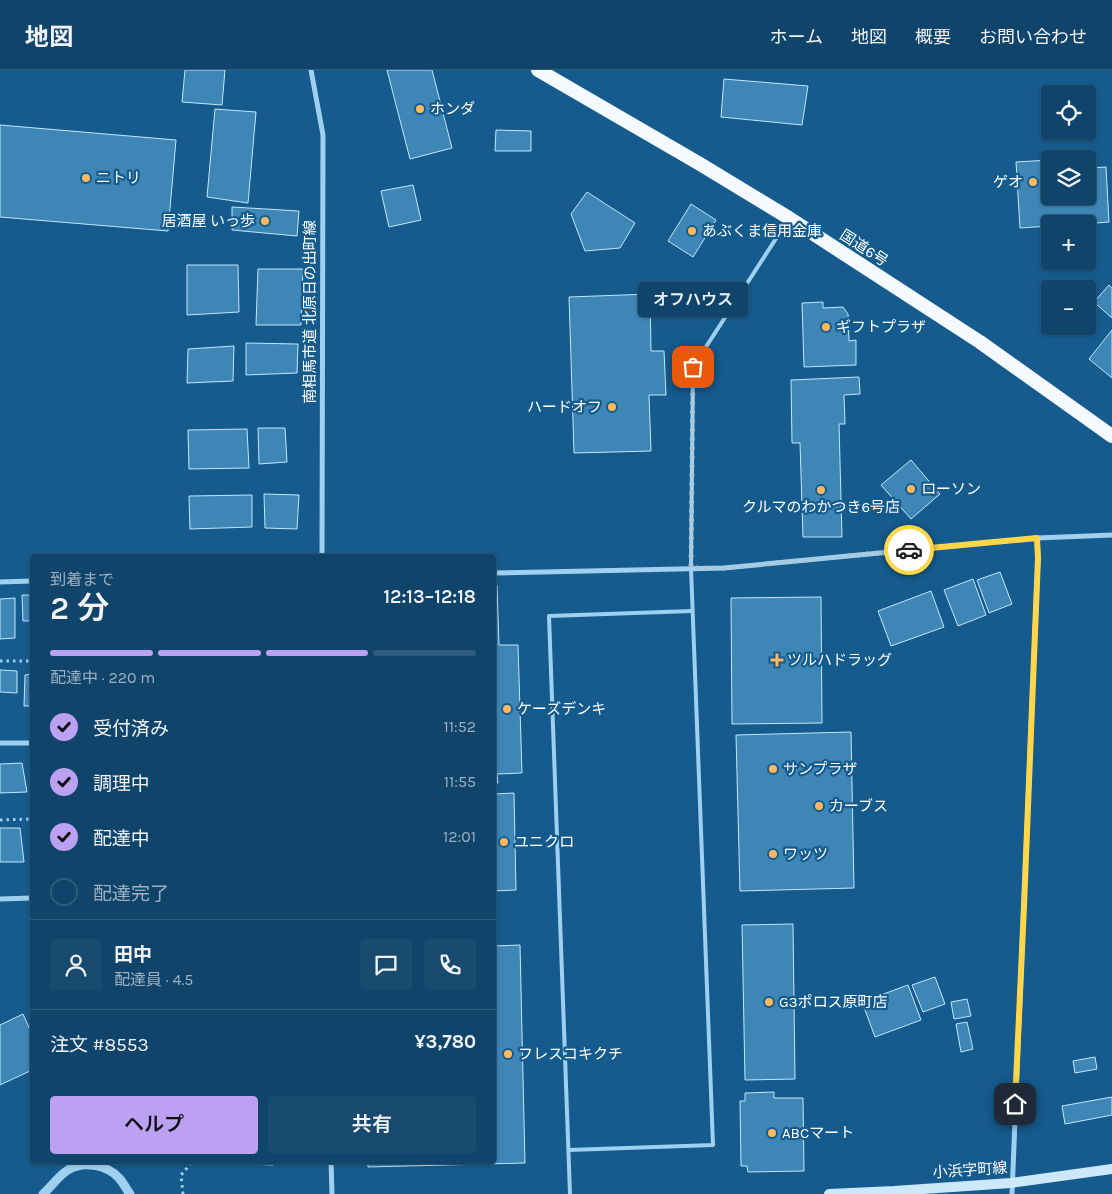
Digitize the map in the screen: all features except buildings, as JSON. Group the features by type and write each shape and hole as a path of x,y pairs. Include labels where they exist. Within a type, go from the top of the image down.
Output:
{"highway":[{"name":"国道6号","path":"538,70 789,218 980,342 1112,436"}],"main road":[{"name":"小浜字町線","path":"829,1194 1011,1183 1112,1170"}],"street":[{"name":"南相馬市道 北原日の出町線","path":"311,70 323,135 322,554"},
{"path":"496,572 724,568 1037,538 1112,535"},
{"path":"1012,1194 1038,558 1037,538"},
{"path":"0,582 30,581"},
{"path":"0,743 30,743"},
{"path":"0,899 30,898"},
{"path":"43,1194 70,1168 87,1164 104,1168 118,1177 130,1194"},
{"path":"331,1164 332,1194"}],"lane":[{"path":"569,1150 713,1145 692,611 693,367 789,218"},
{"path":"570,1194 549,616 692,611"}],"path":[{"path":"0,661 30,661"},
{"path":"0,820 30,819"},
{"path":"183,1194 182,1175 191,1164"}],"way so far":[{"path":"693,367 691,568 724,568 909,550"}],"place":[{"name":"ホンダ","path":"420,109"},
{"name":"ニトリ","path":"86,178"},
{"name":"ゲオ","path":"1033,182"},
{"name":"居酒屋 いっ歩","path":"265,221"},
{"name":"あぶくま信用金庫","path":"692,231"},
{"name":"ギフトプラザ","path":"826,327"},
{"name":"オフハウス","path":"693,367"},
{"name":"ハードオフ","path":"612,407"},
{"name":"ローソン","path":"911,489"},
{"name":"クルマのわかつき6号店","path":"821,490"},
{"name":"ツルハドラッグ","path":"777,660"},
{"name":"ケーズデンキ","path":"507,709"},
{"name":"サンプラザ","path":"773,769"},
{"name":"カーブス","path":"819,806"},
{"name":"ユニクロ","path":"504,842"},
{"name":"ワッツ","path":"773,854"},
{"name":"G3ポロス原町店","path":"769,1002"},
{"name":"フレスコキクチ","path":"508,1054"},
{"name":"ABCマート","path":"772,1133"}],"route":[{"path":"909,550 1037,538 1038,558 1015,1104"}]}
